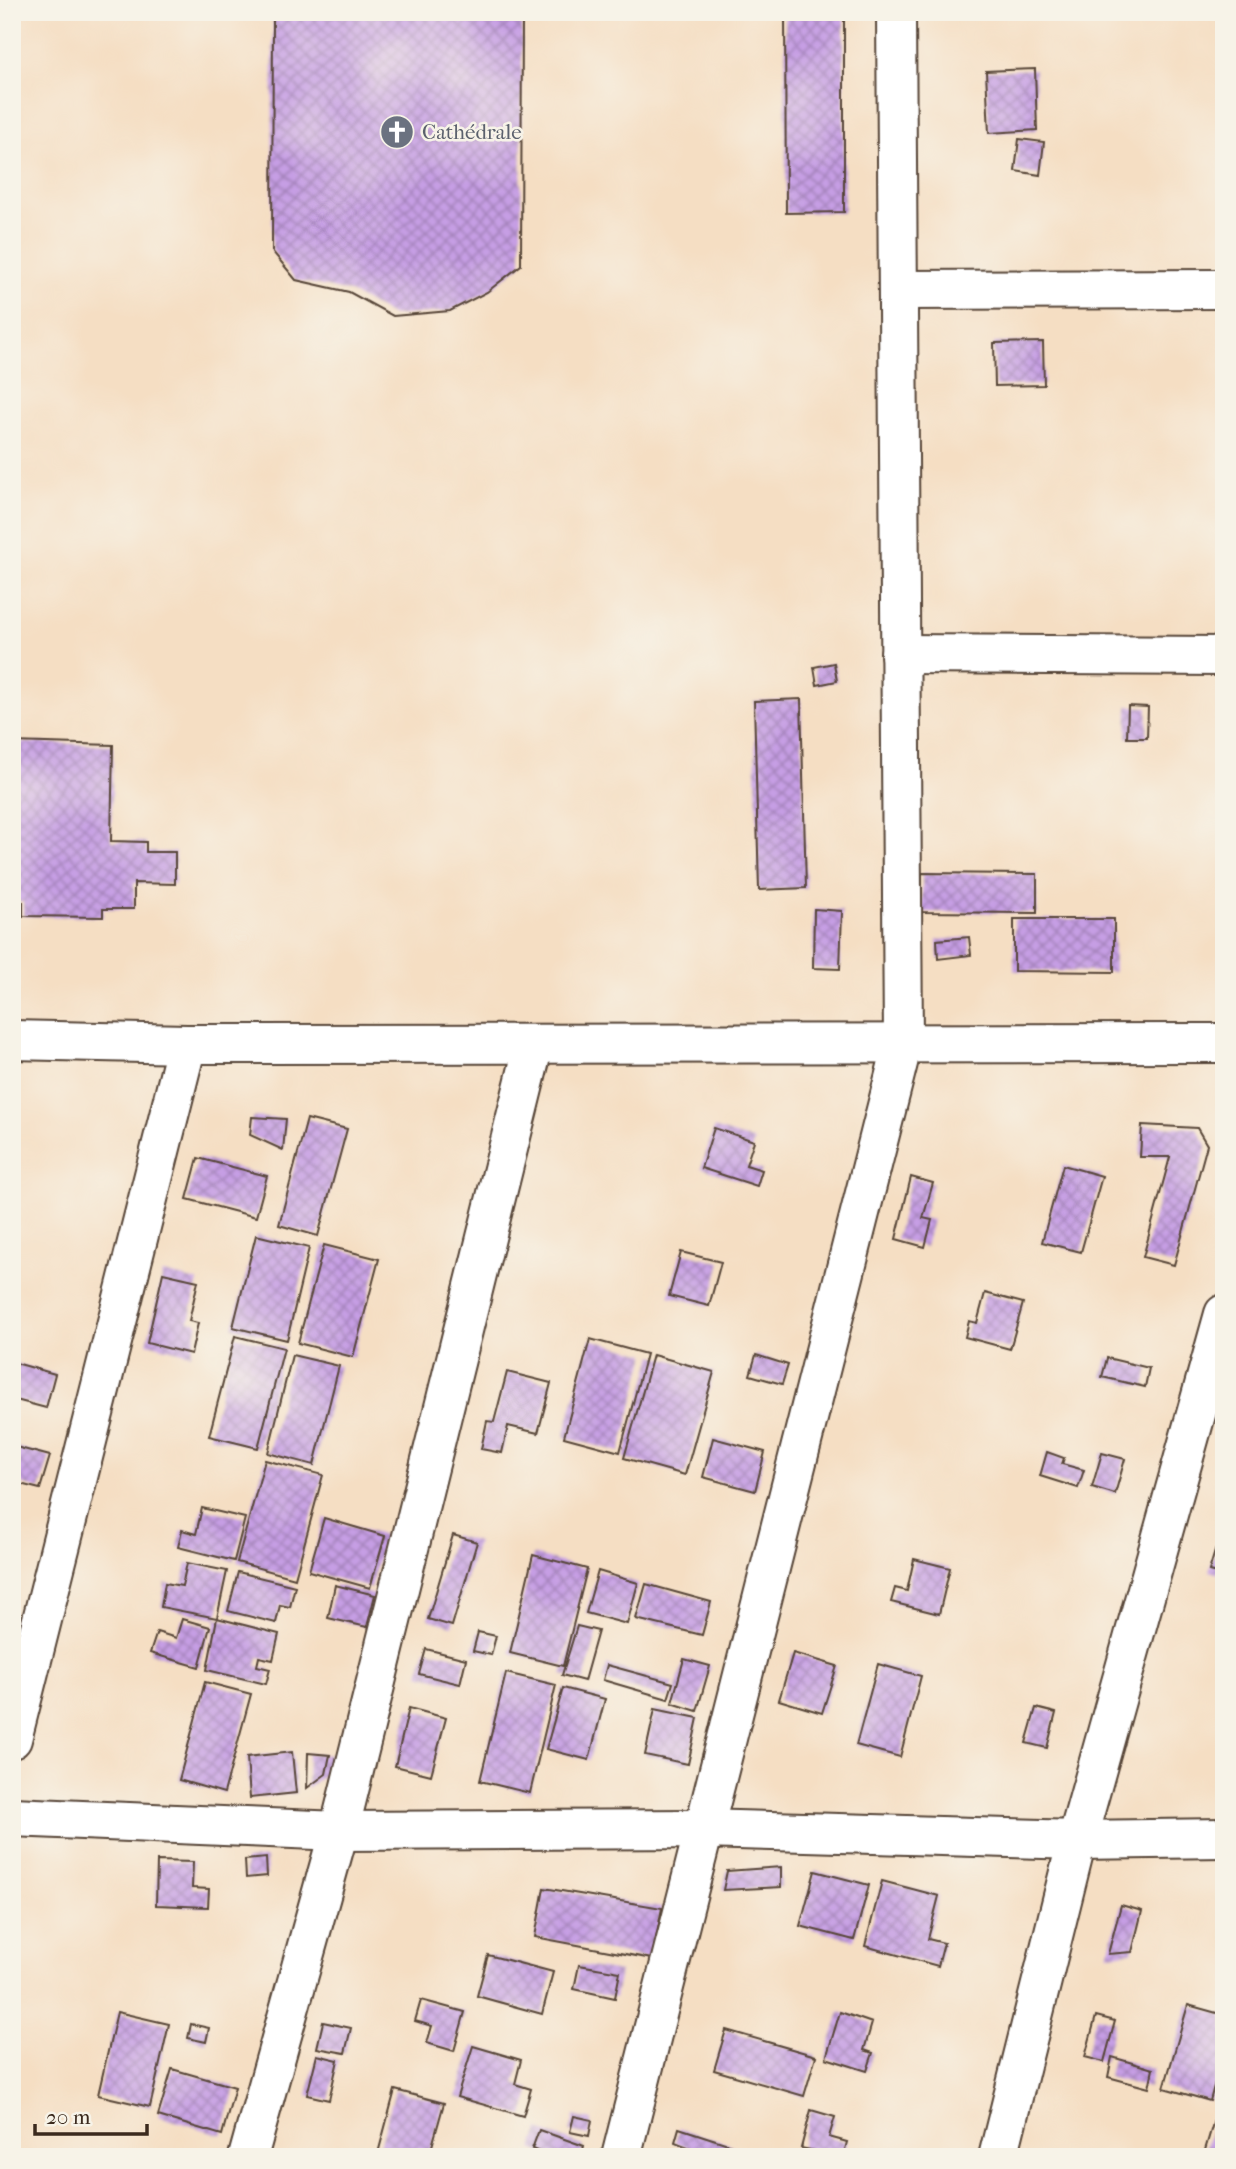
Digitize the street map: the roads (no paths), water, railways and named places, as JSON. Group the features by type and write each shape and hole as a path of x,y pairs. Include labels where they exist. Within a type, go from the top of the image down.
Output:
{"street":[{"path":"621,2157 903,1043 897,12"},
{"path":"898,290 1224,289"},
{"path":"900,654 1224,656"},
{"path":"12,1040 187,1044 1224,1042"},
{"path":"12,1739 187,1044"},
{"path":"248,2157 339,1831 534,1044"},
{"path":"998,2157 1077,1840 1224,1314"},
{"path":"12,1817 339,1831 702,1829 1077,1840 1224,1838"}],"place":[{"name":"Cathédrale","path":"397,132"}]}
